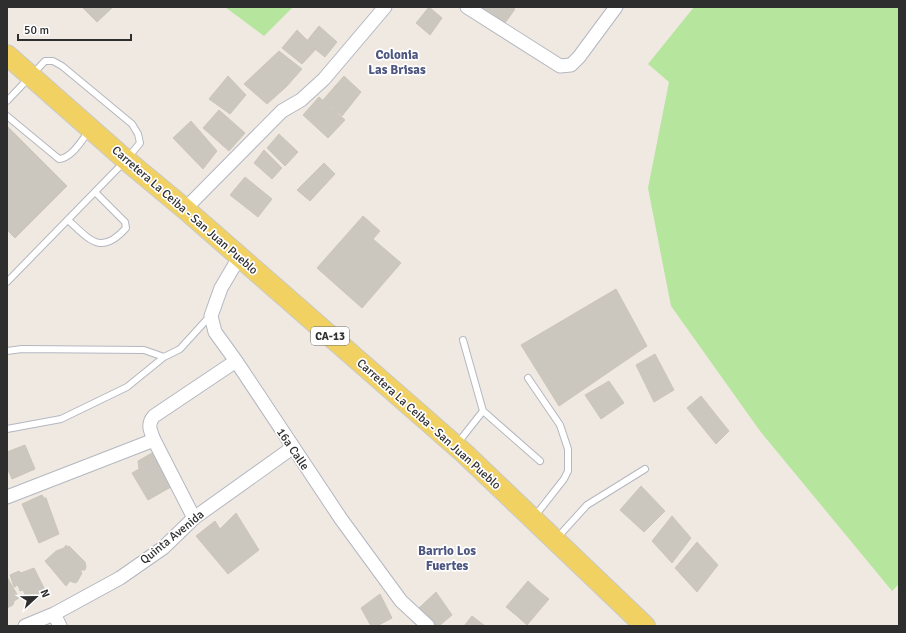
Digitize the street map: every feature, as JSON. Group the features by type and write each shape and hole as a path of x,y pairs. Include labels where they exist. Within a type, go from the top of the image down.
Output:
{"main road":[{"name":"Carretera La Ceiba - San Juan Pueblo","path":"7,55 126,160 240,256 456,445 645,626"}],"street":[{"path":"185,209 282,111 301,100 324,79 385,7"},
{"path":"467,7 560,66 571,66 616,7"},
{"path":"211,316 222,288 240,256"},
{"name":"16a Calle","path":"211,316 214,332 236,361 292,448 341,519 401,601 428,626"},
{"path":"194,518 154,440 149,426 150,421 154,416 236,361"},
{"path":"7,497 154,440"},
{"name":"Quinta Avenida","path":"25,626 57,620 126,574 163,548 194,518 292,448"}],"lane":[{"path":"7,101 30,75 45,61 53,61 62,66 132,124 138,134 140,143 126,160 7,282"},
{"path":"7,116 59,159 64,159 70,155 91,129"},
{"path":"68,220 86,237 95,243 109,243 121,234 126,228 125,222 95,192"},
{"path":"7,429 61,419 127,387 164,357 180,349 211,316"},
{"path":"463,340 483,410 540,461"},
{"path":"7,351 22,349 144,350 164,357"},
{"path":"528,378 560,425 568,449 568,470 564,479 533,519"},
{"path":"456,445 483,410"},
{"path":"555,540 588,505 645,469"}],"green space":[{"path":"225,7 293,7 264,36"},
{"path":"694,7 899,7 899,584 892,591 760,431 671,306 648,188 669,82 648,64"}],"building":[{"path":"82,7 113,7 97,22"},
{"path":"429,7 442,18 430,35 416,23"},
{"path":"480,7 512,7 515,9 505,23"},
{"path":"319,26 337,42 325,57 306,42"},
{"path":"297,30 316,49 302,64 282,48"},
{"path":"279,51 302,69 286,87 267,104 244,84"},
{"path":"228,76 246,95 230,114 209,99"},
{"path":"344,76 361,92 342,116 323,100"},
{"path":"319,97 345,120 328,138 303,115"},
{"path":"219,110 245,133 229,151 203,128"},
{"path":"191,121 217,151 203,169 173,138"},
{"path":"7,126 67,186 15,238 7,230"},
{"path":"279,134 298,152 285,166 267,148"},
{"path":"264,150 282,168 272,179 254,163"},
{"path":"324,163 335,174 310,201 297,190"},
{"path":"245,177 272,199 258,217 230,195"},
{"path":"363,216 380,231 373,239 401,263 362,308 317,268"},
{"path":"616,289 647,346 559,406 521,345"},
{"path":"655,354 674,390 654,402 636,365"},
{"path":"609,381 624,403 601,419 585,395"},
{"path":"701,396 729,431 716,444 687,408"},
{"path":"25,445 35,469 12,479 7,468 7,452"},
{"path":"152,453 171,487 148,500 132,473 139,469 138,461"},
{"path":"641,486 665,511 644,532 620,510"},
{"path":"42,495 46,498 59,534 39,543 22,504"},
{"path":"236,513 259,550 228,574 196,536 215,521 220,529"},
{"path":"672,516 691,538 672,563 652,541"},
{"path":"697,542 718,565 697,592 675,568"},
{"path":"66,545 67,547 69,546 85,562 86,567 85,570 80,570 82,573 77,582 75,583 70,581 66,586 45,561 56,551 64,548"},
{"path":"34,568 46,592 28,601 23,590 20,591 18,585 14,587 10,575 19,571 21,573"},
{"path":"7,577 19,598 14,601 13,605 7,608"},
{"path":"528,581 539,591 517,616 506,607"},
{"path":"539,591 549,599 527,625 517,616"},
{"path":"436,592 452,615 439,626 437,626 419,608"},
{"path":"380,594 392,618 377,626 371,626 361,608"},
{"path":"472,616 485,626 464,626"}],"district":[{"name":"Colonia Las Brisas","path":"397,62"},
{"name":"Barrio Los Fuertes","path":"447,558"}]}
